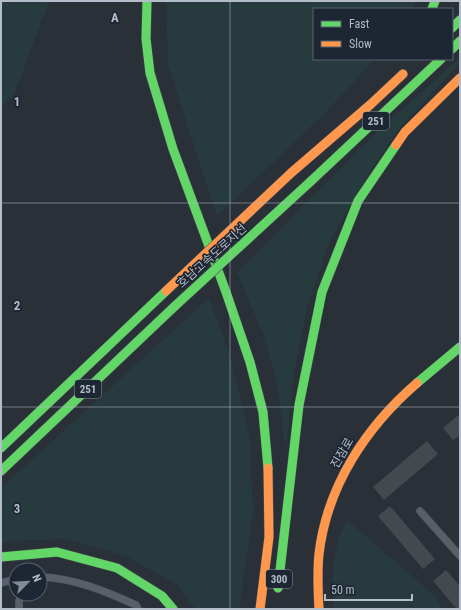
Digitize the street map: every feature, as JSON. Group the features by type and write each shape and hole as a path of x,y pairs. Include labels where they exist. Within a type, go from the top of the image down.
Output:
{"main road":[{"path":"147,1 146,39 150,73 174,149 250,362 263,412 268,461 269,536 260,609"},
{"name":"호남고속도로지선","path":"1,471 175,306 440,60"},
{"path":"371,104 398,65"},
{"name":"호남고속도로지선","path":"1,448 291,173 371,104 408,69"},
{"path":"283,549 299,405 322,292 358,202 405,132 460,78"},
{"path":"217,233 230,270"},
{"name":"진잠로","path":"319,609 318,570 321,542 326,520 338,484 361,443 391,407 427,374 460,347"},
{"path":"280,486 283,549"},
{"name":"300","path":"277,594 283,549"},
{"path":"1,557 57,552 117,568 162,596 173,609"}],"lane":[{"path":"420,511 460,556"},
{"path":"48,578 75,582 104,591 136,604 138,609"}],"green space":[{"path":"1,1 49,1 13,97 1,106"},
{"path":"166,1 416,1 412,8 313,8 313,60 374,60 324,114 217,216 168,65"},
{"path":"460,58 460,63 403,124 372,168 330,241 307,308 294,372 286,450 276,380 264,336 237,273 381,128"},
{"path":"209,298 229,352 250,438 253,513 239,609 195,609 178,585 126,556 67,539 8,541 1,543 1,488"},
{"path":"347,520 436,597 442,609 334,609 332,584 334,559 342,531"}],"building":[{"path":"460,414 460,435 453,440 443,428"},
{"path":"427,441 438,454 384,500 373,487"},
{"path":"390,506 435,559 423,569 378,516"},
{"path":"446,570 460,586 460,609 455,609 456,608 433,581"}],"traffic: fast":[{"path":"147,1 146,39 150,73 173,149 226,292 250,362 263,412 268,468"},
{"path":"432,8 435,1"},
{"path":"453,27 460,20"},
{"path":"453,48 460,41"},
{"path":"310,182 440,60"},
{"path":"278,588 299,405 322,292 358,201 396,145"},
{"path":"175,306 310,182"},
{"path":"1,448 166,291"},
{"path":"1,471 175,306"},
{"path":"417,383 460,347"},
{"path":"1,557 57,552 117,568 162,596 173,609"}],"traffic: slow":[{"path":"291,173 371,104 403,74"},
{"path":"396,145 405,132 460,78"},
{"path":"166,291 291,173"},
{"path":"319,609 319,554 323,529 340,482 352,460 381,419 398,400 417,383"},
{"path":"260,609 269,537 268,468"}]}
